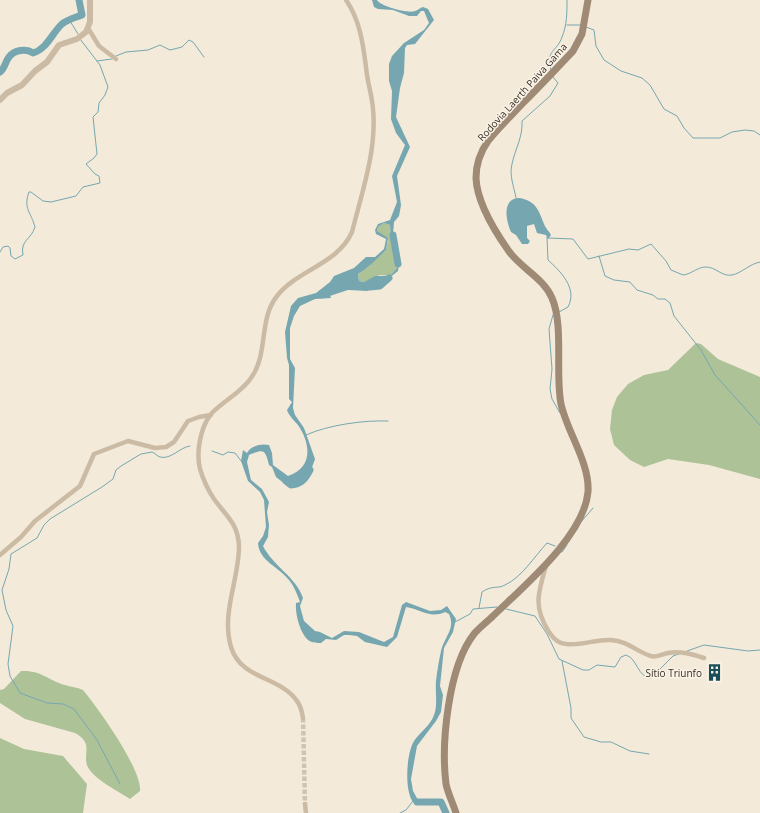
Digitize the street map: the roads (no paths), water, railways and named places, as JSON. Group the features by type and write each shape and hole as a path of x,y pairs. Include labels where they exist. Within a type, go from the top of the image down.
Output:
{"main road":[{"name":"Rodovia Laerth Paiva Gama","path":"456,813 447,788 445,767 447,716 456,675 464,651 475,633 546,564 571,533 587,496 587,474 566,420 561,402 556,316 553,299 545,286 513,257 500,238 482,204 477,187 476,173 479,159 488,141 573,51 584,29 588,0"}],"street":[{"path":"90,0 88,28 99,46 116,59"},
{"path":"303,718 298,702 295,698 282,687 263,679 240,664 232,649 228,625 239,545 232,520 214,500 200,467 199,444 211,415 245,386 257,368 264,344 266,318 276,297 285,287 332,256 347,242 352,232 372,144 373,110 366,69 364,45 358,24 346,0"},
{"path":"0,99 22,85 35,71 47,62 59,45 79,38 88,28"},
{"path":"0,555 35,521 80,486 92,457 96,453 128,441 155,448 166,447 174,442 188,421 211,415"},
{"path":"546,564 540,587 539,614 551,634 561,644 574,645 598,640 612,640 626,643 651,656 686,652 704,658"},
{"path":"305,804 306,813"}],"water":[{"path":"372,0 377,0 388,7 411,12 423,7 428,9 434,20 415,44 407,45 405,48 404,73 400,88 396,117 410,147 397,176 401,205 399,216 394,222 393,234 400,257 398,271 378,287 367,291 331,289 329,292 331,298 315,299 300,306 294,316 290,328 290,359 295,368 293,408 295,415 304,428 315,459 310,473 290,488 276,477 272,467 269,465 265,453 261,451 249,455 247,462 251,480 262,489 269,502 267,512 269,525 268,537 263,546 272,560 290,578 300,591 303,598 300,606 304,621 315,631 332,638 344,631 359,632 384,642 393,637 402,605 406,602 430,611 441,610 447,606 456,619 453,632 444,648 440,686 443,695 441,712 417,746 411,779 413,791 418,800 426,801 425,805 414,803 411,798 407,782 409,755 414,741 430,722 435,711 437,674 441,651 449,633 451,624 449,614 445,612 440,614 430,614 406,607 397,637 387,647 365,642 357,636 349,635 344,635 336,640 326,639 321,643 308,640 303,633 296,612 296,603 300,602 294,587 285,575 262,555 259,549 258,543 263,536 266,527 264,500 260,492 248,481 241,461 243,450 247,453 254,447 266,444 269,445 272,453 273,465 288,476 302,467 306,461 307,447 302,432 287,410 292,402 289,399 289,365 285,332 291,306 298,298 316,293 330,282 334,276 354,268 366,257 375,257 384,249 386,239 376,234 375,230 378,224 390,220 397,202 392,176 405,145 396,133 391,119 392,91 389,81 389,64 392,56 404,43 424,30 429,23 424,11 421,11 417,16 409,16 393,10 378,9 374,7","holes":["384,223 390,225 391,240 397,255 397,268 390,276 375,276 364,282 359,281 358,274 386,250 388,238 377,231 378,227"]},
{"path":"514,199 525,199 536,207 551,235 548,239 546,235 537,233 534,224 527,226 527,238 530,241 528,244 522,244 516,235 511,232 506,211 507,206"}],"waterway":[{"path":"0,72 11,55 17,51 24,50 33,53 38,51 46,44 62,24 82,15 79,0"},
{"path":"551,70 549,59 552,52 560,42 564,32 567,14 567,0"},
{"path":"70,21 78,34"},
{"path":"567,25 581,25"},
{"path":"586,27 594,30 596,46 604,60 621,71 642,78 650,85 664,109 677,116 684,128 693,138 720,138 732,132 745,130 754,131 760,135"},
{"path":"0,252 3,247 8,246 10,248 11,256 15,259 23,255 22,250 24,243 31,235 35,227 27,207 29,192 43,201 51,202 76,196 83,187 100,183 99,176 95,174 86,164 97,154 93,117 98,112 99,103 105,95 108,87 100,65 80,39"},
{"path":"116,56 126,52 148,50 160,45 170,50 182,47 189,40 193,42 204,57"},
{"path":"97,61 112,59"},
{"path":"516,198 511,177 511,168 520,138 522,121 550,96 558,83 553,77"},
{"path":"393,235 398,264"},
{"path":"547,237 548,260 558,269 566,280 571,293 571,300 568,307 559,312"},
{"path":"548,238 573,239 588,259 629,249 638,250 651,244 666,261 671,270 683,275 706,267 710,267 725,275 732,275 760,262"},
{"path":"599,256 605,276 614,280 630,282 637,290 653,295 658,299 665,299 670,303 674,316 701,350 715,375 760,425"},
{"path":"370,287 380,286 389,278"},
{"path":"322,295 346,287"},
{"path":"553,315 549,329 552,369 550,389 552,399 560,413"},
{"path":"306,435 325,428 346,424 368,421 388,421"},
{"path":"120,784 97,740 74,709 63,704 47,703 20,693 10,676 8,664 13,626 6,610 2,590 9,569 11,554 37,538 44,525 50,519 102,487 113,479 116,470 141,454 152,452 159,457 168,457 190,446"},
{"path":"212,451 223,455 228,452 235,453 242,462"},
{"path":"286,481 291,485 298,484 305,478 310,470"},
{"path":"581,522 593,508"},
{"path":"479,608 482,592 502,586 517,577 547,543 555,546"},
{"path":"562,552 567,545"},
{"path":"455,622 470,614 473,609 497,607"},
{"path":"506,609 535,616 547,634 559,659 583,670 589,670 597,665 615,667 621,657 626,655 633,660 643,675 651,678 673,656 679,654"},
{"path":"687,651 704,645 748,651 760,650"},
{"path":"562,661 571,708 571,718 584,737 601,742 611,742 630,751 649,754"},
{"path":"400,813 406,810 413,801"},
{"path":"417,802 441,802 446,813"}],"tunnel":[{"path":"303,718 305,804"}],"place":[{"name":"Sítio Triunfo","path":"715,673"}]}
